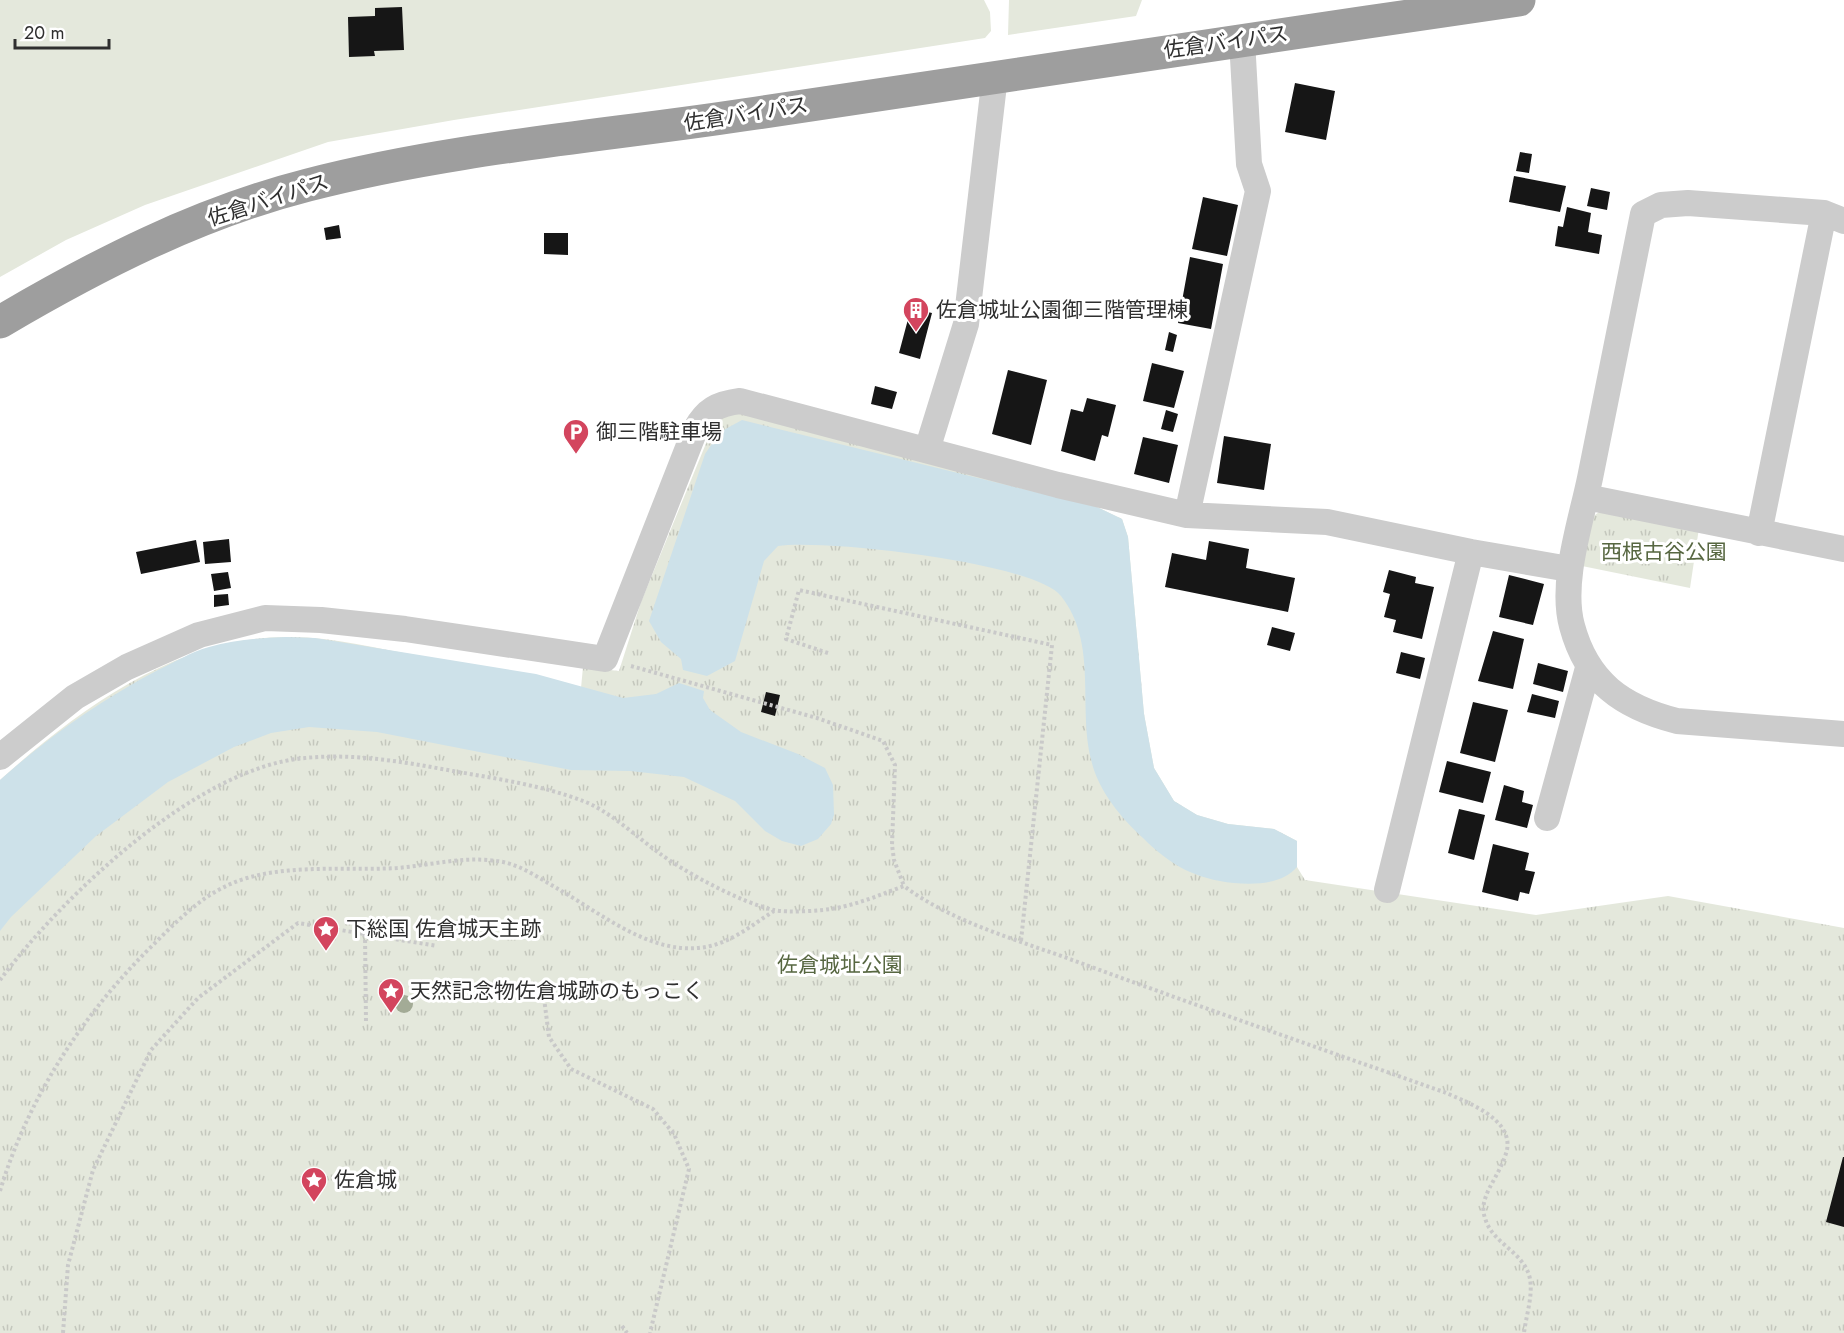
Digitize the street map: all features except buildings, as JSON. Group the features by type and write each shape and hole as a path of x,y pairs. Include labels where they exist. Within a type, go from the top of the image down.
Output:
{"highway":[{"name":"佐倉バイパス","path":"0,322 87,272 152,240 305,186 429,158 710,120 1519,0"}],"street":[{"path":"1187,515 1258,191 1249,164 1242,40"},
{"path":"927,450 966,324 995,76"},
{"path":"1759,533 1834,217 1688,203 1661,205 1643,214 1586,497 1569,569 1571,625 1588,668 1616,696 1650,714 1677,721 1844,734"},
{"path":"0,757 75,697 127,667 199,635 266,618 321,620 394,628 605,659 695,430 704,414 722,403 740,401 1187,515 1327,522 1471,552 1569,569"},
{"path":"1586,497 1844,549"},
{"path":"1387,890 1471,552"},
{"path":"1547,818 1588,668"}],"path":[{"path":"828,653 786,639 799,590 1052,645 1021,941"},
{"path":"605,659 817,718 884,741 894,759 893,852 904,886 949,912 1021,941 1263,1030 1444,1092 1493,1118 1507,1139 1507,1150 1484,1200 1483,1211 1485,1220 1495,1237 1523,1262 1530,1277 1524,1333"},
{"path":"0,980 39,930 117,855 192,802 253,769 302,758 345,756 401,761 494,778 585,801 675,865 733,894 775,910 835,909 904,886"},
{"path":"0,1191 30,1114 67,1047 111,988 175,923 208,895 245,879 278,871 395,868 457,860 506,862 528,872 637,935 664,946 684,949 703,948 725,941 775,910"},
{"path":"63,1333 68,1265 93,1170 151,1050 198,998 298,923 437,946"},
{"path":"365,934 366,1022"},
{"path":"544,998 549,1037 571,1069 653,1109 674,1134 689,1169 650,1333"},
{"path":"622,1326 627,1333"}],"green space":[{"path":"0,0 984,0 990,12 991,31 985,38 454,120 328,142 145,205 66,240 0,277"},
{"path":"1009,0 1142,0 1136,16 1008,35"},
{"name":"佐倉城址公園","path":"736,401 1097,507 1122,519 1128,537 1144,714 1154,768 1174,801 1197,815 1228,824 1274,829 1297,841 1297,867 1305,880 1536,915 1668,896 1844,928 1844,1333 0,1333 0,780 62,728 131,682 168,664 206,650 246,640 303,637 337,641 522,673 581,688 583,667 619,671 641,602 716,419"},
{"name":"西根古谷公園","path":"1602,510 1699,528 1690,588 1582,566 1588,520"}],"shaded area":[{"path":"742,420 1097,507 1122,519 1128,537 1144,714 1154,768 1174,801 1197,815 1228,824 1274,829 1297,841 1297,867 1284,877 1268,882 1242,884 1220,881 1195,874 1173,863 1135,830 1104,792 1094,770 1087,738 1083,654 1072,614 1061,596 1043,584 1012,573 971,563 880,550 837,546 778,546 764,561 735,661 707,676 683,670 681,659 661,642 649,621 705,454 720,432"},
{"path":"286,637 315,638 536,674 623,698 656,694 679,683 704,691 703,698 710,710 741,732 798,754 825,768 833,785 834,815 831,824 818,839 801,846 782,841 765,831 735,801 684,777 630,771 571,770 377,732 309,727 271,733 234,747 168,782 96,836 11,917 0,931 0,780 56,734 96,707 183,657 202,649 228,643"}],"place":[{"name":"佐倉城址公園御三階管理棟","path":"916,333"},
{"name":"御三階駐車場","path":"576,455"},
{"name":"下総国 佐倉城天主跡","path":"326,952"},
{"name":"天然記念物佐倉城跡のもっこく","path":"391,1014"},
{"name":"佐倉城","path":"314,1203"}]}
